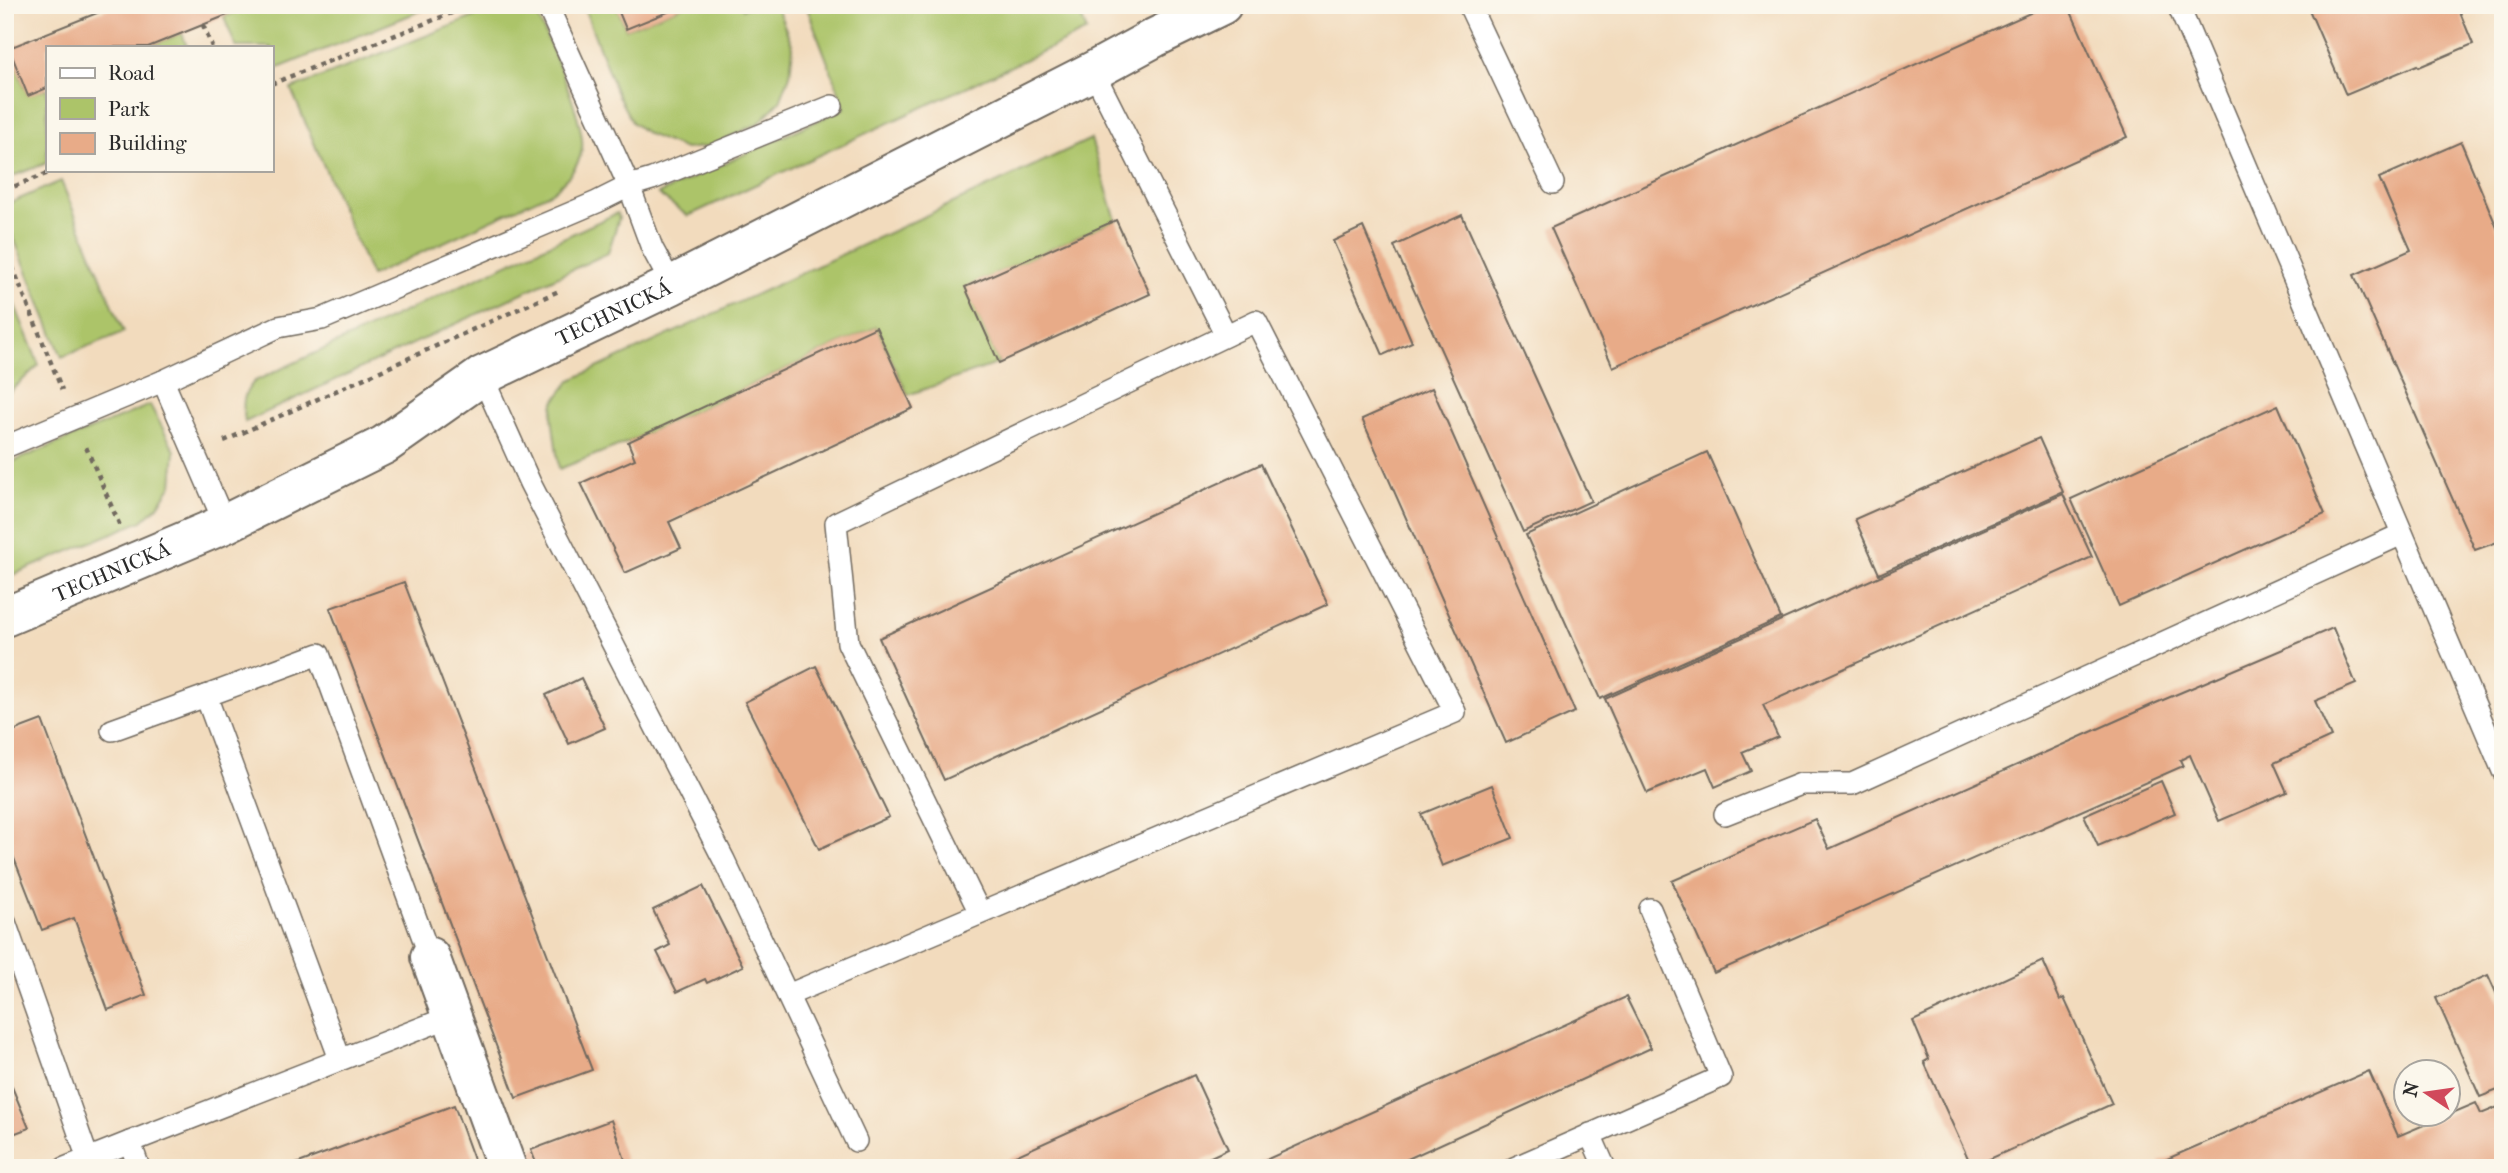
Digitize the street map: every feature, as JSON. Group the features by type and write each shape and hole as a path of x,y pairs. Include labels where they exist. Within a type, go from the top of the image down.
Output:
{"street":[{"name":"TECHNICKÁ","path":"5,617 225,524 384,445 482,376 672,285 1222,5"},
{"path":"430,957 507,1168"}],"lane":[{"path":"547,5 629,186 652,248 672,285"},
{"path":"1469,5 1553,183"},
{"path":"2178,5 2503,771"},
{"path":"1093,71 1226,335"},
{"path":"5,447 163,381 278,327 322,319 629,186 832,106"},
{"path":"788,995 1455,712 1256,321 836,523 848,643 980,913"},
{"path":"482,376 530,483 724,859 856,1141"},
{"path":"163,381 225,524"},
{"path":"1725,814 1801,784 1852,784 2402,534"},
{"path":"112,730 319,654 430,957"},
{"path":"206,696 340,1059"},
{"path":"1514,1168 1721,1077 1650,909"},
{"path":"5,922 88,1159"},
{"path":"65,1168 452,1016"},
{"path":"1590,1134 1605,1168"},
{"path":"130,1142 139,1168"}],"path":[{"path":"273,84 472,5"},
{"path":"203,25 212,46"},
{"path":"5,190 51,172"},
{"path":"5,248 121,529"},
{"path":"195,454 566,287"}],"green space":[{"path":"252,5 435,5 273,70 273,46 236,46 224,17"},
{"path":"504,5 530,5 536,12 578,120 582,149 578,162 567,178 552,192 371,276 291,89"},
{"path":"583,5 616,5 626,29 685,5 741,5 743,9 753,5 776,5 793,47 790,75 780,101 759,123 711,146 685,149 647,134 632,122 617,94"},
{"path":"806,5 1076,5 1087,31 688,216 658,194 845,108"},
{"path":"182,33 187,46 150,46"},
{"path":"14,61 28,95 46,88 46,163 5,179 5,64"},
{"path":"1091,139 1116,220 966,287 999,363 908,395 876,327 628,442 559,469 552,417 554,402 571,380"},
{"path":"61,181 124,332 62,357 5,211 12,202"},
{"path":"617,213 619,218 608,253 245,422 244,400 255,381"},
{"path":"5,281 39,365 5,396"},
{"path":"150,405 175,451 172,485 157,507 142,521 5,578 5,465"}],"building":[{"path":"117,5 252,5 150,46 46,46 46,88 28,96 9,48"},
{"path":"616,5 685,5 626,29"},
{"path":"2048,5 2068,5 2127,137 1613,367 1551,228"},
{"path":"2307,5 2457,5 2473,44 2346,95"},
{"path":"2461,142 2503,242 2503,540 2475,550 2354,275 2411,250 2379,178"},
{"path":"1462,215 1591,501 1523,532 1394,246"},
{"path":"1116,220 1150,294 999,363 965,287"},
{"path":"1363,227 1412,342 1383,355 1333,241"},
{"path":"876,327 913,408 669,522 681,548 625,573 581,483 635,459 628,442"},
{"path":"1432,388 1575,712 1506,743 1362,419"},
{"path":"2278,405 2325,514 2119,606 2071,499"},
{"path":"2039,438 2063,492 1879,574 1855,519"},
{"path":"1707,452 1781,618 1600,699 1526,535"},
{"path":"1261,464 1328,604 944,780 879,638"},
{"path":"2063,494 2092,557 1763,705 1778,737 1742,752 1751,771 1715,787 1707,768 1647,793 1605,699"},
{"path":"404,582 592,1070 516,1098 330,608"},
{"path":"2333,628 2356,684 2315,701 2331,737 2274,763 2287,792 2219,821 2190,755 2180,760 2183,766 1714,973 1672,881 1815,819 1829,849 2156,703"},
{"path":"816,666 889,817 819,849 745,702"},
{"path":"581,678 605,728 569,744 546,695"},
{"path":"42,720 146,995 108,1010 74,918 42,930 5,835 5,734"},
{"path":"2161,781 2175,813 2098,846 2084,815"},
{"path":"1492,785 1513,838 1442,866 1421,814"},
{"path":"703,886 743,966 707,983 705,979 677,992 657,952 670,945 653,910"},
{"path":"2043,961 2060,1000 2064,998 2112,1104 1972,1167 1924,1062 1929,1059 1913,1021"},
{"path":"2488,975 2503,1008 2503,1088 2480,1097 2436,998"},
{"path":"1626,997 1651,1048 1388,1168 1248,1168"},
{"path":"5,1070 29,1128 5,1137"},
{"path":"2369,1071 2392,1128 2398,1136 2417,1128 2462,1128 2462,1109 2476,1103 2481,1114 2503,1105 2503,1168 2162,1168 2160,1162"},
{"path":"1194,1075 1228,1149 1187,1168 989,1168"},
{"path":"454,1105 477,1168 288,1168 288,1167"},
{"path":"611,1120 628,1168 538,1168 531,1150"}]}
